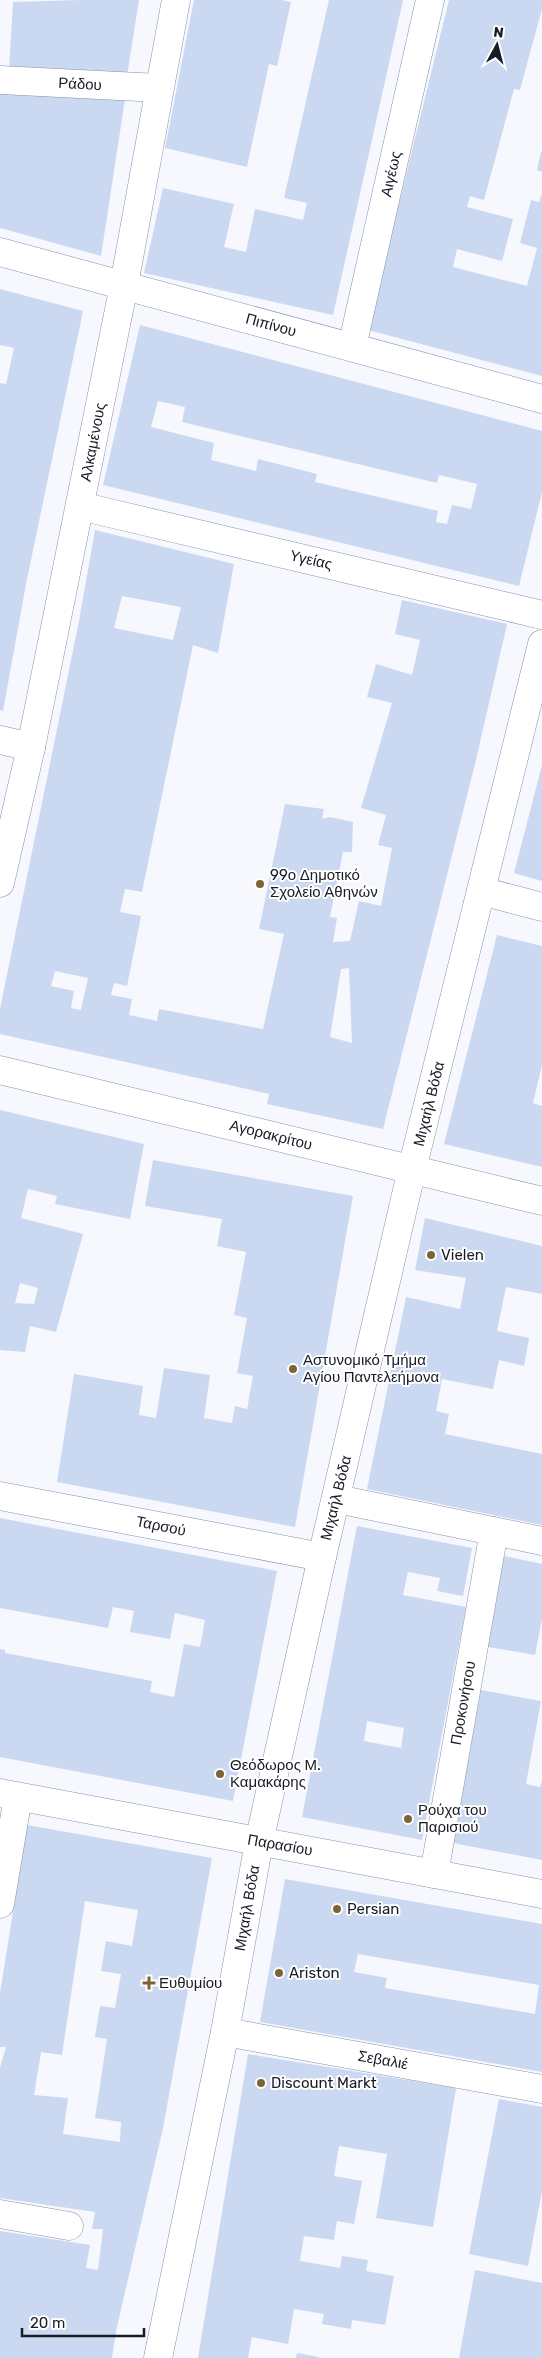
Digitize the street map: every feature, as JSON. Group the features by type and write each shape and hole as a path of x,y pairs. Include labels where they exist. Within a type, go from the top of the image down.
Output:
{"street":[{"name":"Αλκαμένους","path":"0,883 31,746 124,286 176,0"},
{"name":"Αιγέως","path":"352,347 430,0"},
{"name":"Ράδου","path":"0,80 159,88"},
{"name":"Πιπίνου","path":"0,252 542,399"},
{"name":"Υγείας","path":"80,506 542,615"},
{"name":"Μιχαήλ Βόδα","path":"158,2358 225,2032 259,1842 322,1557 337,1499 412,1169 540,659"},
{"path":"0,740 31,746"},
{"path":"481,891 542,907"},
{"name":"Αγορακρίτου","path":"0,1070 542,1201"},
{"name":"Ταρσού","path":"0,1496 322,1557"},
{"path":"337,1499 542,1541"},
{"name":"Προκονήσου","path":"434,1874 494,1531"},
{"name":"Παρασίου","path":"0,1904 9,1795 542,1894"},
{"name":"Σεβαλιέ","path":"225,2032 542,2089"},
{"path":"0,2214 69,2226"}],"building":[{"path":"139,0 127,76 9,68 13,2"},
{"path":"194,0 282,0 291,2 277,66 269,64 247,167 165,148"},
{"path":"329,0 403,0 333,315 144,273 163,188 234,204 224,247 246,252 255,209 303,220 307,203 284,198"},
{"path":"449,0 542,0 542,9 520,90 514,89 484,200 470,196 467,207 513,219 502,261 457,249 453,267 527,286 537,248 520,243 531,200 539,202 542,194 542,376 368,330"},
{"path":"0,93 125,99 101,256 0,228"},
{"path":"542,152 542,172 537,170"},
{"path":"0,289 83,311 26,584 3,711 0,710 0,383 6,384 14,348 0,345"},
{"path":"140,325 542,431 542,492 519,586 103,485","holes":["158,401 185,407 182,422 437,483 439,475 477,484 471,509 452,505 447,524 436,522 438,511 315,482 317,474 258,459 256,471 211,460 214,443 151,427"]},
{"path":"95,530 234,564 218,653 193,645 142,892 125,889 120,912 141,916 127,986 114,983 111,995 132,999 129,1015 157,1021 159,1009 263,1029 284,934 259,929 285,804 324,809 322,819 330,817 353,822 352,852 343,852 330,917 337,918 333,942 350,941 359,901 381,906 392,848 378,845 386,815 361,808 392,703 367,697 376,664 412,675 420,640 395,634 402,600 507,624 476,760 383,1129 267,1104 269,1094 0,1034 0,1009 79,621","holes":["122,596 181,607 173,640 114,628","349,968 352,1043 330,1037 341,969","55,971 88,978 81,1010 71,1008 74,991 51,986"]},
{"path":"542,765 542,881 514,873"},
{"path":"497,935 542,946 542,1065 533,1103 542,1106 542,1167 444,1144"},
{"path":"0,1110 144,1144 130,1219 55,1204 57,1196 28,1189 21,1218 83,1234 56,1332 30,1326 25,1352 0,1350","holes":["20,1283 38,1288 34,1304 15,1303"]},
{"path":"153,1160 353,1196 295,1527 57,1482 74,1374 143,1386 139,1415 156,1418 164,1368 210,1375 204,1418 232,1423 235,1406 247,1409 253,1376 237,1373 247,1318 234,1315 246,1252 217,1246 222,1219 145,1206"},
{"path":"425,1218 542,1246 542,1294 506,1287 497,1331 529,1338 524,1366 499,1360 493,1389 442,1379 436,1411 449,1414 445,1434 542,1454 542,1525 367,1489 406,1297 460,1309 466,1278 415,1270"},
{"path":"0,1518 277,1571 233,1801 0,1757 0,1649 5,1650 5,1653 152,1681 150,1692 174,1697 184,1644 200,1647 205,1620 175,1613 170,1639 130,1632 134,1611 113,1607 108,1628 0,1608"},
{"path":"357,1526 472,1548 463,1596 437,1591 440,1578 408,1572 403,1595 466,1607 422,1840 302,1817","holes":["367,1721 404,1728 401,1748 364,1741"]},
{"path":"500,1555 542,1564 542,1619 535,1655 483,1646"},
{"path":"481,1690 541,1701 526,1784 540,1787 542,1781 542,1860 453,1843"},
{"path":"27,1825 212,1858 163,2128 116,2331 112,2358 0,2358 0,2231 90,2245 86,2268 98,2270 103,2229 92,2229 95,2212 0,2198 0,2068 6,2047 0,2047 0,1993","holes":["85,1901 138,1910 132,1946 106,1941 101,1971 121,1974 115,2008 100,2006 95,2037 107,2039 95,2118 121,2122 120,2142 63,2134 68,2098 34,2095 41,2052 62,2055"]},
{"path":"285,1879 542,1924 542,2072 260,2022","holes":["358,1954 539,1985 535,2014 385,1988 387,1978 354,1972"]},
{"path":"248,2054 456,2088 433,2227 376,2218 387,2154 339,2146 334,2176 362,2181 354,2224 337,2221 334,2240 304,2236 300,2261 340,2268 342,2256 368,2260 366,2271 394,2276 385,2325 352,2320 351,2329 322,2324 324,2314 294,2309 288,2344 252,2337 248,2358 198,2358"},
{"path":"499,2099 542,2107 542,2191 528,2266 469,2254"},
{"path":"475,2270 542,2283 542,2358 459,2358"},
{"path":"297,2353 319,2357 319,2358 296,2358"}],"place":[{"name":"99ο Δημοτικό Σχολείο Αθηνών","path":"260,884"},
{"name":"Vielen","path":"431,1255"},
{"name":"Αστυνομικό Τμήμα Αγίου Παντελεήμονα","path":"293,1369"},
{"name":"Θεόδωρος Μ. Καμακάρης","path":"220,1774"},
{"name":"Ρούχα του Παρισιού","path":"408,1819"},
{"name":"Persian","path":"337,1909"},
{"name":"Ariston","path":"279,1973"},
{"name":"Ευθυμίου","path":"149,1983"},
{"name":"Discount Markt","path":"261,2083"}]}
